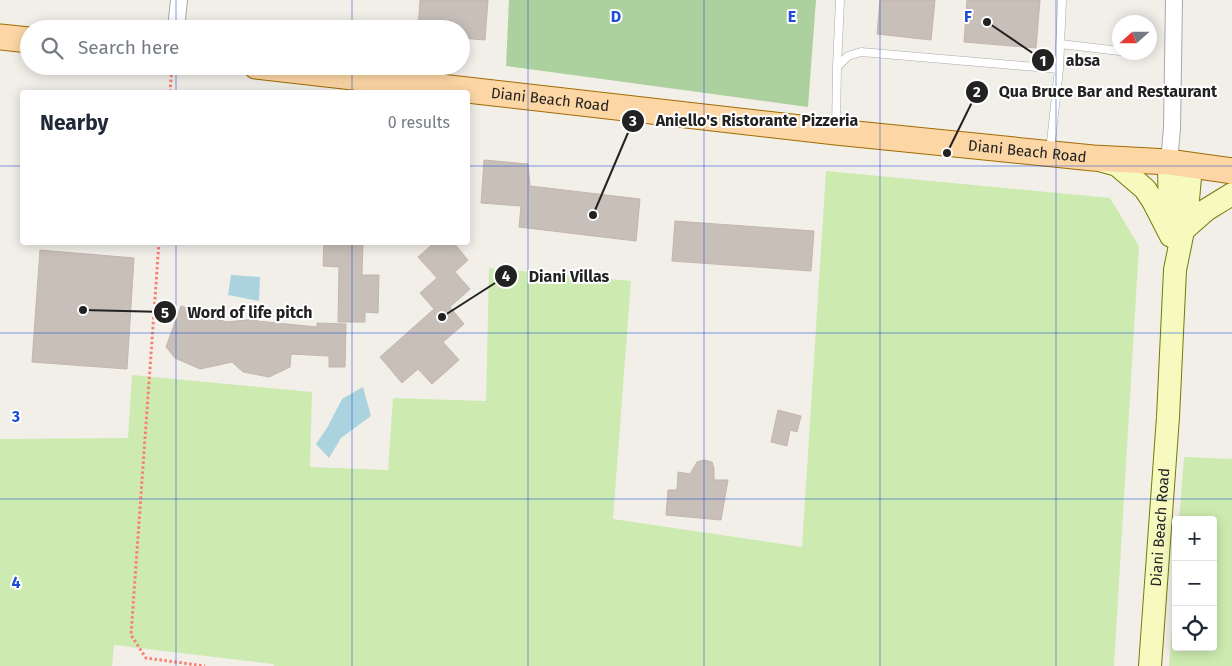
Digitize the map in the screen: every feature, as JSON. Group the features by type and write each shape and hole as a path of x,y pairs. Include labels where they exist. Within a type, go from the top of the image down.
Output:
{"main road":[{"path":"0,37 20,39"},
{"name":"Diani Beach Road","path":"335,75 467,90"},
{"name":"Diani Beach Road","path":"470,90 836,132 1050,152 1093,158 1180,164 1232,172"},
{"path":"1093,158 1117,165 1145,189 1176,234"},
{"path":"1176,234 1187,211 1180,164"},
{"path":"1176,234 1206,210 1232,194"},
{"name":"Diani Beach Road","path":"1150,666 1168,417 1176,234"}],"street":[{"path":"177,20 179,0"},
{"path":"1174,0 1172,128 1180,164"},
{"path":"1172,128 1180,164"}],"lane":[{"path":"836,132 840,0"},
{"path":"1050,152 1059,69 1062,0"},
{"path":"1060,44 1112,50"},
{"path":"837,67 848,56 861,52 1059,69"}],"path":[{"path":"170,90 171,75"},
{"path":"159,245 131,634 146,658 205,666"}],"green space":[{"path":"509,0 816,0 808,107 506,66"},
{"path":"826,171 1110,198 1139,246 1114,666 274,666 273,664 114,645 112,666 0,666 0,439 128,438 132,375 312,392 310,467 388,470 393,398 486,401 489,268 631,281 613,519 802,547"},
{"path":"1184,457 1232,459 1232,666 1169,666 1172,626 1172,651 1217,651 1217,516 1179,516"}],"water":[{"path":"231,275 260,277 259,301 228,295"},
{"path":"363,387 371,416 341,438 329,458 316,444 327,428 342,399"}],"building":[{"path":"420,0 488,0 485,40 470,39 470,20 419,20"},
{"path":"880,0 935,0 931,40 877,34"},
{"path":"967,0 1040,0 1036,48 964,42"},
{"path":"484,160 528,164 530,186 640,199 636,241 519,227 521,206 481,203"},
{"path":"675,221 814,231 811,271 672,261"},
{"path":"324,245 363,245 362,275 379,275 378,313 365,312 365,322 338,322 339,267 323,266"},
{"path":"432,245 456,245 468,260 455,272 470,289 450,307 464,324 443,342 459,360 432,384 418,369 402,383 380,357 434,309 420,293 437,278 418,257"},
{"path":"40,250 134,258 127,369 32,362"},
{"path":"181,306 226,322 257,319 257,321 317,327 317,323 346,324 345,367 329,367 329,356 291,354 290,367 269,377 243,372 232,362 200,369 175,358 166,347"},
{"path":"778,410 801,416 797,432 790,430 787,446 771,442"},
{"path":"704,460 712,462 714,480 728,480 721,520 666,515 668,490 677,490 678,472 690,474 697,462"}],"place":[{"name":"absa","path":"987,22"},
{"name":"Qua Bruce Bar and Restaurant","path":"947,153"},
{"name":"Aniello's Ristorante Pizzeria","path":"593,215"},
{"name":"Word of life pitch","path":"83,310"},
{"name":"Diani Villas","path":"442,317"}]}
